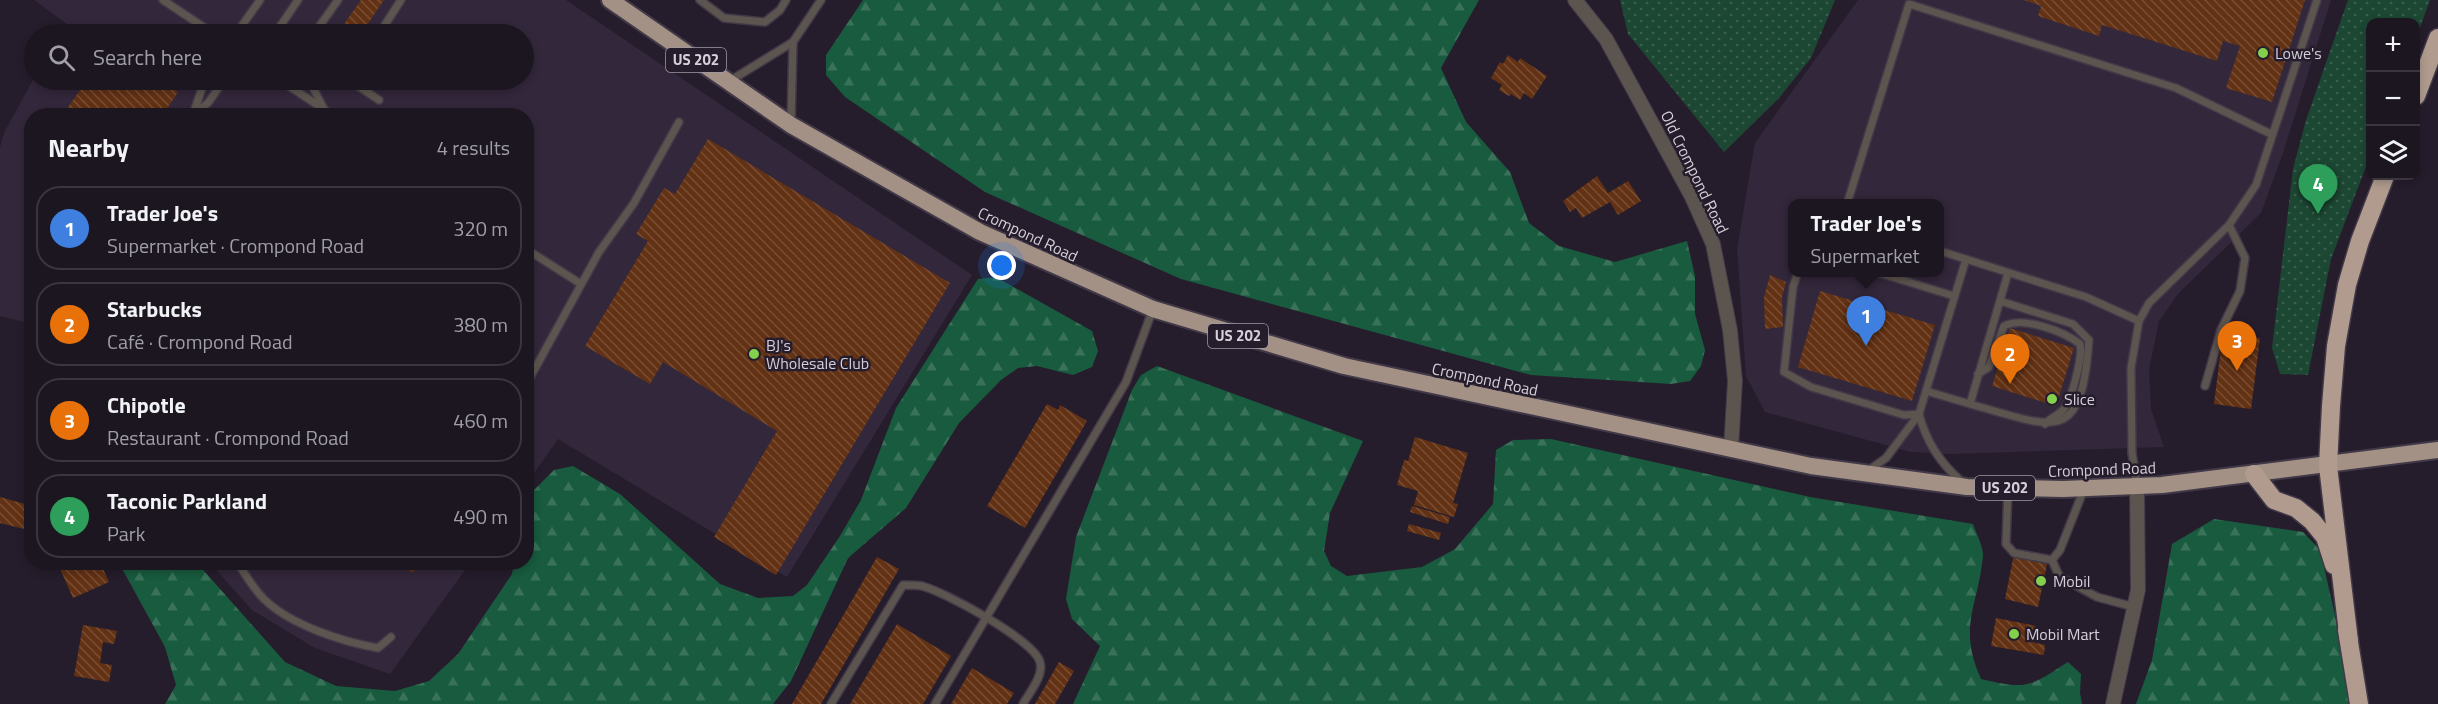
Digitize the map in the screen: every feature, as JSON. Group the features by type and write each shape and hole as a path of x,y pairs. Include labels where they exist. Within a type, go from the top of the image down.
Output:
{"highway":[{"name":"Crompond Road","path":"609,0 791,124 980,232 1153,309 1278,348 1400,380 1731,449 1864,473 1967,486 2084,489 2137,486 2328,466 2438,450"},
{"path":"2420,83 2438,38"},
{"path":"2349,641 2328,466 2332,386 2342,308 2360,241 2383,180"},
{"path":"2254,474 2274,500 2305,514 2325,537 2333,559 2359,704"}],"street":[{"name":"Old Crompond Road","path":"1575,0 1606,39 1692,197 1713,244 1726,303 1735,381 1731,449"},
{"path":"2113,704 2138,590 2137,486"}],"lane":[{"path":"163,0 199,24"},
{"path":"243,24 260,0"},
{"path":"283,24 298,0"},
{"path":"321,24 338,0"},
{"path":"385,24 401,0"},
{"path":"700,0 724,18 765,22 780,10 786,0"},
{"path":"727,82 793,42 821,0"},
{"path":"2137,486 2132,453 2130,368 2139,321 2149,303 2229,225 2256,185 2317,0"},
{"path":"1849,199 1909,4 2176,88 2271,134"},
{"path":"791,124 793,42"},
{"path":"195,108 201,90"},
{"path":"201,108 217,90"},
{"path":"295,90 321,108"},
{"path":"314,90 323,108"},
{"path":"364,90 379,100"},
{"path":"534,370 599,252 634,203 679,122"},
{"path":"2205,386 2221,330 2240,291 2245,258 2229,225"},
{"path":"1944,252 2086,297 2139,321"},
{"path":"534,254 581,284"},
{"path":"1864,473 1886,458 1919,414 1966,259"},
{"path":"1970,404 2008,273"},
{"path":"1797,277 1793,287 1784,372 1811,387 1904,414 1919,414"},
{"path":"1890,277 1954,296"},
{"path":"1926,392 2045,424 2068,417 2076,409 2090,355 2089,340 2073,324 2000,301"},
{"path":"935,704 1126,382 1153,309"},
{"path":"1978,374 1989,367 2004,326 2013,321 2072,338 2080,344 2082,354 2068,399 2063,410 2045,424"},
{"path":"1919,414 1924,433 1941,460 1967,486"},
{"path":"2008,488 2006,544 2014,553 2052,560"},
{"path":"2052,560 2060,550 2084,489"},
{"path":"2052,560 2059,576 2097,597 2134,607"},
{"path":"243,570 265,600 291,619 352,644 378,648 391,637"},
{"path":"831,704 903,585 920,586 939,592 986,617 1034,651 1041,664 1038,678 1023,704"}],"shaded area":[{"path":"34,0 566,0 972,275 787,577 558,439 534,473 534,108 24,108 24,322 0,316 0,147 5,131 27,90 534,90 534,24 67,24"},
{"path":"1858,0 2331,0 2283,153 2261,213 2178,294 2159,321 2149,370 2151,409 2164,447 1952,454 1911,452 1765,412 1746,376 1737,249 1755,143"},
{"path":"216,570 465,570 390,674 315,648 252,610"}],"green space":[{"path":"863,0 1479,0 1441,68 1466,122 1510,172 1529,223 1559,246 1615,262 1687,241 1695,276 1695,314 1705,350 1701,366 1690,381 1671,384 1531,375 1181,279 985,192 845,97 826,75 826,55"},
{"path":"1620,0 1835,0 1811,58 1779,98 1724,152 1628,34"},
{"path":"2348,0 2430,0 2420,27 2420,18 2366,18 2366,167 2331,259 2308,375 2280,374 2272,348 2293,169 2306,120"},
{"path":"996,277 1092,331 1098,351 1092,367 1073,375 1037,366 1018,368 1001,380 959,423 906,508 848,558 791,681 773,704 165,704 176,685 165,647 123,570 203,570 285,662 336,686 395,691 429,681 458,654 513,570 534,570 534,490 554,470 573,466 620,494 720,584 758,598 793,596 807,585 840,536 861,500 896,408 978,279"},
{"path":"1157,366 1363,441 1330,513 1324,551 1331,566 1347,576 1422,567 1455,549 1493,504 1496,450 1513,440 1551,439 1810,497 1973,524 1983,555 1970,630 1974,661 1981,679 2009,684 2028,684 2045,677 2068,662 2081,674 2082,704 1073,704 1100,646 1072,619 1066,599 1076,537 1132,390 1141,375"},
{"path":"2214,519 2303,532 2320,550 2335,615 2349,704 2136,704 2152,660 2172,544"}],"building":[{"path":"361,0 384,0 368,24 344,24"},
{"name":"Lowe's","path":"2024,0 2305,0 2272,102 2226,88 2240,46 2223,41 2217,61 2102,25 2099,36 2038,16 2041,6"},
{"path":"1508,55 1518,62 1520,58 1547,76 1532,99 1524,93 1520,100 1511,94 1509,96 1499,90 1502,85 1491,78 1500,62 1503,64"},
{"path":"80,90 175,90 178,92 167,108 67,108"},
{"name":"BJ's Wholesale Club","path":"708,139 950,283 776,575 714,537 777,431 663,362 650,384 585,346 648,241 636,234 664,188 675,194"},
{"path":"1597,176 1608,193 1628,181 1641,201 1618,215 1610,202 1582,218 1576,208 1570,212 1563,201"},
{"path":"1770,275 1786,282 1782,297 1783,327 1765,329 1764,297"},
{"path":"1820,291 1935,325 1912,401 1798,367"},
{"path":"2010,328 2074,348 2056,406 1992,386"},
{"path":"2223,333 2260,338 2251,409 2214,404"},
{"path":"1047,404 1058,410 1060,405 1087,421 1025,528 987,506"},
{"path":"1415,437 1468,453 1453,503 1458,504 1454,517 1414,505 1418,491 1397,485 1404,460 1408,461"},
{"path":"0,497 24,504 24,529 0,523"},
{"path":"1412,506 1450,517 1448,524 1410,512"},
{"path":"1409,524 1441,533 1439,540 1407,531"},
{"path":"2014,554 2043,560 2042,563 2047,564 2038,607 2005,599"},
{"path":"877,557 899,569 821,704 792,704"},
{"path":"61,570 104,570 109,582 73,598"},
{"name":"Mobil Mart","path":"1996,618 2036,626 2032,642 2045,645 2044,655 1991,646"},
{"path":"897,624 951,656 923,704 850,704"},
{"path":"83,625 117,631 114,644 103,642 100,663 112,665 109,682 74,676"},
{"path":"1059,662 1074,671 1055,704 1035,704"},
{"path":"972,668 1014,693 1007,704 951,704"}],"place":[{"name":"Lowe's","path":"2263,53"},
{"name":"Taconic Parkland","path":"2318,214"},
{"name":"Trader Joe's","path":"1866,346"},
{"name":"BJ's Wholesale Club","path":"754,354"},
{"name":"Chipotle","path":"2237,371"},
{"name":"Starbucks","path":"2010,384"},
{"name":"Slice","path":"2052,399"},
{"name":"Mobil","path":"2041,581"},
{"name":"Mobil Mart","path":"2014,634"}]}
